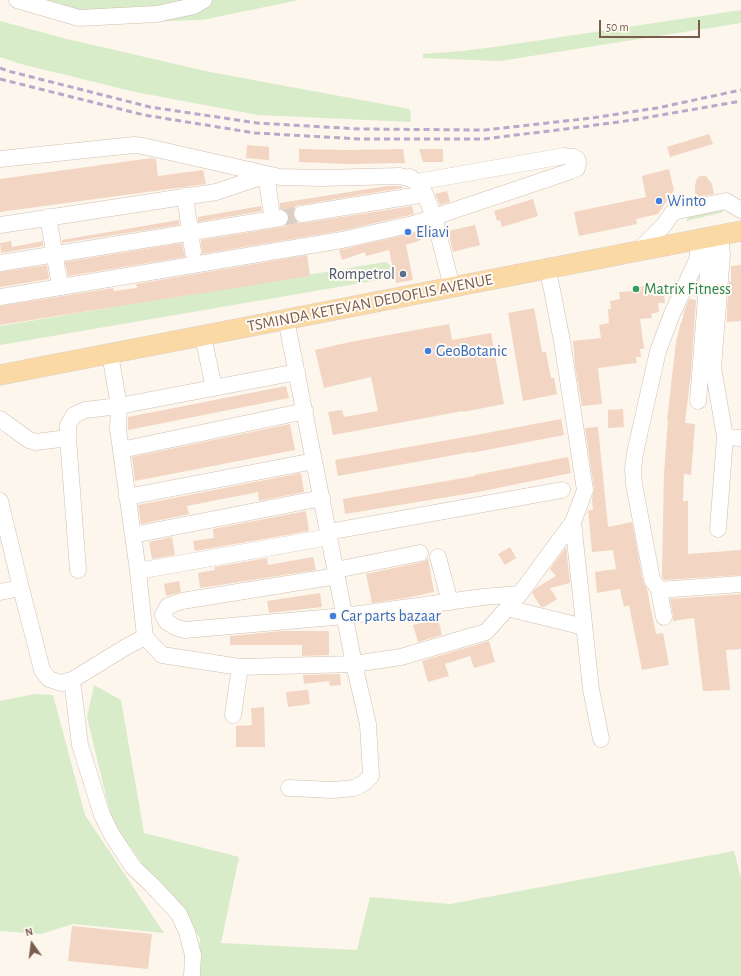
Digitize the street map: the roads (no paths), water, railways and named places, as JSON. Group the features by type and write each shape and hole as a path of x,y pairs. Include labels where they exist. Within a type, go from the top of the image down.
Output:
{"main road":[{"name":"TSMINDA KETEVAN DEDOFLIS AVENUE","path":"0,375 741,231"}],"street":[{"path":"17,0 80,18 157,14 194,6 204,0"},
{"path":"0,155 133,141 166,146 267,174"},
{"path":"0,159 134,145 267,174 322,175 401,173 409,176 421,188 434,217 452,287"},
{"path":"0,297 194,259 342,240 413,224 571,172 577,168 578,163 577,159 573,156 564,156 302,214"},
{"path":"0,225 216,192 267,174"},
{"path":"0,262 190,233 276,213 267,174"},
{"path":"185,196 194,259"},
{"path":"638,251 664,225 673,212 726,201 741,210"},
{"path":"48,217 60,286"},
{"path":"698,401 710,258 709,237"},
{"path":"709,237 722,255 713,367 725,437 718,529"},
{"path":"664,617 659,590 652,579 634,484 633,469 635,453 658,351 672,314 709,237"},
{"path":"110,354 119,406 118,429 146,637 162,655 240,667 354,664 401,657 486,632 519,595 572,522 585,490 562,341 548,268"},
{"path":"286,319 354,664 368,724 371,776 364,783 354,788 333,790 289,788"},
{"path":"202,336 214,388"},
{"path":"78,570 68,438 68,425 74,415 85,410 119,406 297,372"},
{"path":"121,450 305,411"},
{"path":"0,419 29,440 36,442 68,438"},
{"path":"725,437 741,438"},
{"path":"127,497 314,461"},
{"path":"138,571 562,490"},
{"path":"133,535 322,498"},
{"path":"0,501 42,670 49,680 61,682 72,680 146,637"},
{"path":"572,522 591,690 601,739"},
{"path":"420,554 336,573 182,601 168,606 163,615 167,622 175,627 186,630 345,616 483,597 519,595"},
{"path":"438,557 450,602"},
{"path":"659,590 741,584"},
{"path":"0,592 21,588"},
{"path":"507,608 584,627"},
{"path":"233,715 240,667"},
{"path":"72,680 80,745 102,815 112,835 132,867 152,885 179,914 187,932 193,955 192,976"}],"tunnel":[{"path":"280,218 302,214"}],"railway":[{"path":"0,68 150,107 257,123 360,129 485,130 592,118 657,108 741,90"},
{"path":"0,79 144,115 255,133 360,139 483,139 633,120 741,101"}],"place":[{"name":"Winto","path":"659,201"},
{"name":"Eliavi","path":"408,232"},
{"name":"Rompetrol","path":"403,274"},
{"name":"Matrix Fitness","path":"636,289"},
{"name":"GeoBotanic","path":"428,351"},
{"name":"Car parts bazaar","path":"333,616"}]}
